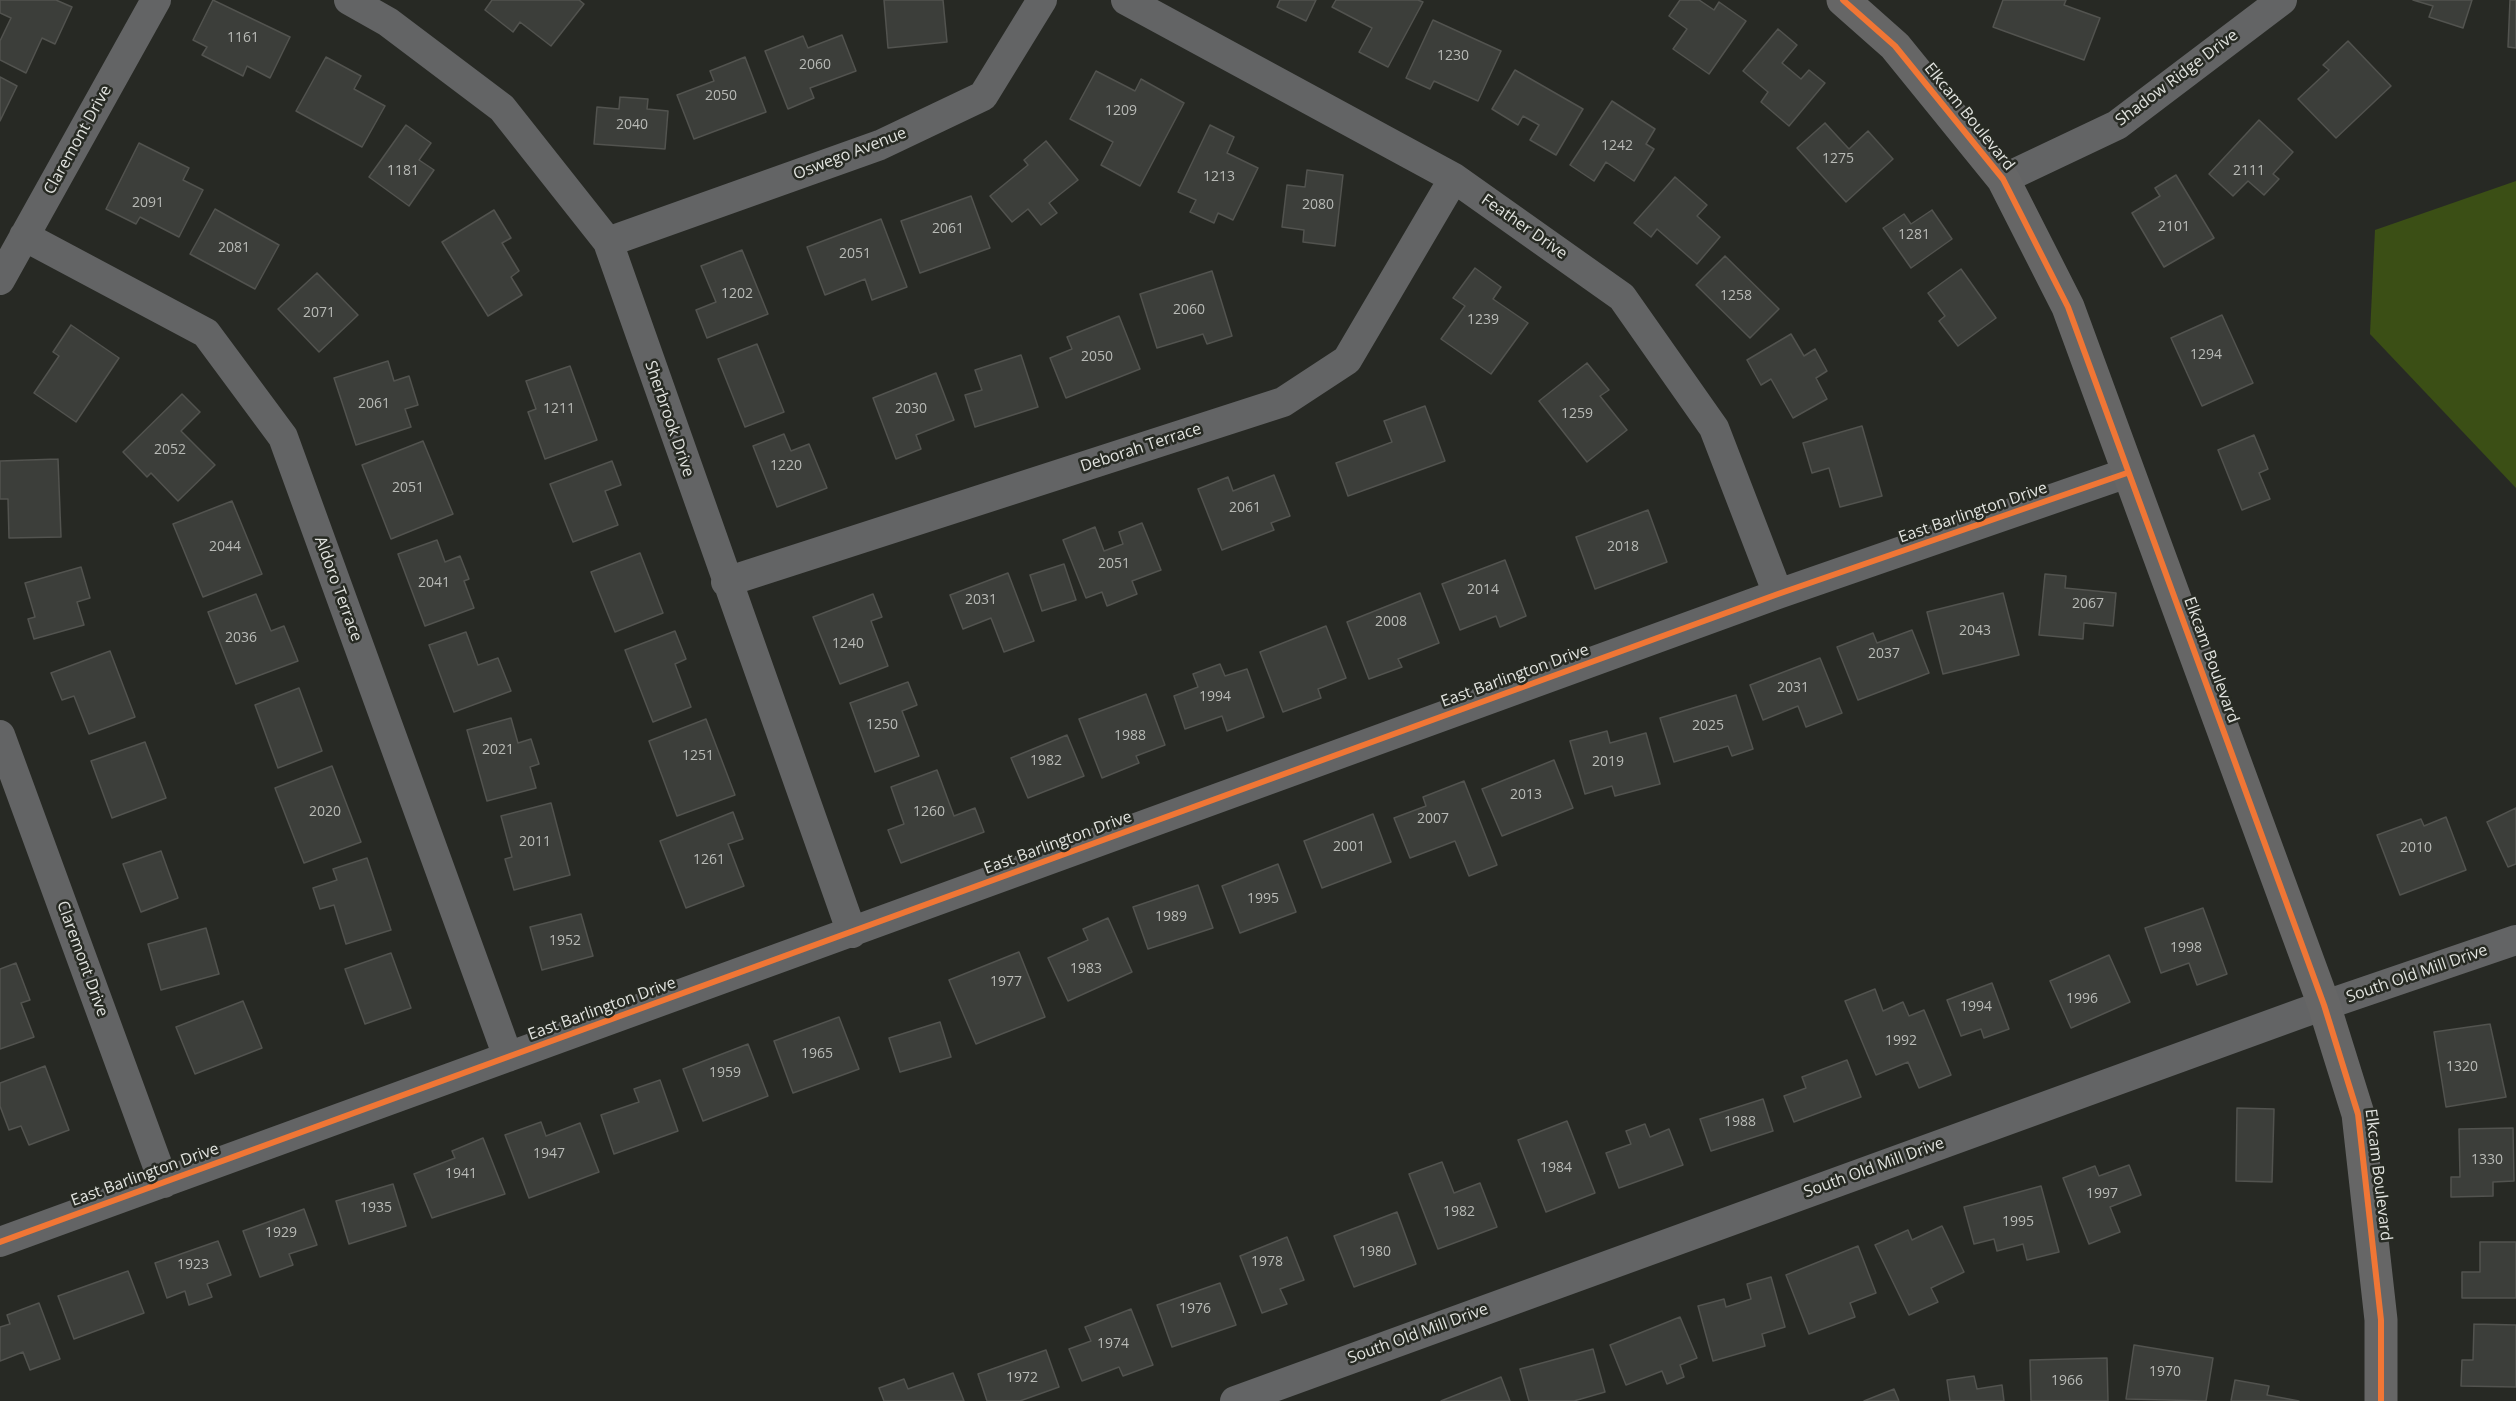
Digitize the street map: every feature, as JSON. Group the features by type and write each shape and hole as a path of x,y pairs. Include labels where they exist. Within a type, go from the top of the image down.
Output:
{"street":[{"name":"Claremont Drive","path":"0,280 156,0"},
{"name":"Sherbrook Drive","path":"349,0 388,22 501,108 608,242 726,582 852,933"},
{"name":"Oswego Avenue","path":"608,242 880,145 982,96 1042,0"},
{"name":"Feather Drive","path":"1126,0 1454,178 1622,297 1714,428 1778,594"},
{"name":"Elkcam Boulevard","path":"1843,0 1895,46 2003,179 2068,307 2324,1005 2358,1114 2381,1320 2381,1401"},
{"name":"Shadow Ridge Drive","path":"2003,179 2116,125 2282,0"},
{"name":"Deborah Terrace","path":"726,582 1283,402 1347,360 1454,178"},
{"name":"Aldoro Terrace","path":"24,236 206,333 283,437 508,1057"},
{"name":"East Barlington Drive","path":"0,1242 1778,594 2127,473"},
{"name":"Claremont Drive","path":"0,735 164,1183"},
{"name":"South Old Mill Drive","path":"1234,1401 2324,1005 2516,940"}],"green space":[{"path":"2516,181 2516,488 2370,334 2375,230"}],"building":[{"path":"0,0 56,0 72,7 55,44 42,38 26,73 0,60 0,41 11,18 0,13"},
{"path":"213,0 290,37 270,78 247,66 243,76 202,55 207,47 193,40"},
{"path":"492,0 579,0 584,4 551,46 520,22 513,32 485,10"},
{"path":"884,0 943,0 947,42 888,48"},
{"path":"1280,0 1316,0 1306,21 1277,7"},
{"path":"1336,0 1418,0 1423,2 1388,67 1359,52 1372,28 1332,7"},
{"path":"1680,0 1699,0 1714,10 1719,2 1746,21 1709,74 1673,49 1687,29 1669,16"},
{"path":"2003,0 2066,0 2064,5 2100,18 2084,60 1993,27"},
{"path":"2413,0 2472,0 2463,28 2429,17 2433,6"},
{"path":"2510,0 2516,0 2516,48 2508,47"},
{"path":"1433,20 1501,51 1478,101 1434,81 1430,89 1406,78"},
{"path":"1778,29 1797,45 1782,63 1801,79 1809,70 1825,83 1789,126 1761,102 1768,92 1743,71"},
{"path":"842,35 856,71 810,88 814,98 788,109 765,51 803,36 808,48"},
{"path":"2348,41 2391,86 2336,138 2298,99 2329,70 2323,65"},
{"path":"326,57 361,76 354,89 385,106 362,147 296,111"},
{"path":"745,57 766,112 694,139 677,95 714,81 710,71"},
{"path":"1515,70 1583,109 1556,155 1530,140 1539,125 1523,116 1518,125 1492,109"},
{"path":"1096,71 1135,91 1141,79 1184,103 1140,186 1101,165 1113,142 1070,119"},
{"path":"0,77 17,86 0,121"},
{"path":"620,97 648,99 647,109 668,111 665,149 594,144 597,107 619,109"},
{"path":"1612,101 1655,129 1646,144 1654,149 1634,181 1606,162 1594,181 1570,165"},
{"path":"2259,120 2293,152 2273,174 2279,179 2264,195 2248,181 2233,196 2209,174"},
{"path":"1825,123 1849,149 1868,131 1893,159 1846,202 1797,148"},
{"path":"406,125 431,143 419,160 434,170 409,206 369,177"},
{"path":"1210,125 1234,137 1227,153 1258,168 1233,220 1218,213 1214,223 1190,212 1196,200 1178,192"},
{"path":"1046,141 1078,180 1049,203 1057,213 1041,225 1028,209 1012,222 990,196 1028,165 1024,160"},
{"path":"139,143 189,168 183,180 203,190 179,237 140,217 136,224 106,209"},
{"path":"1307,170 1343,175 1335,246 1303,242 1304,230 1282,227 1287,185 1305,187"},
{"path":"2176,175 2214,238 2164,267 2132,213 2160,196 2155,188"},
{"path":"1675,177 1707,205 1697,216 1720,237 1697,264 1657,229 1651,237 1634,223"},
{"path":"971,196 990,248 920,273 901,221"},
{"path":"215,209 279,245 255,289 190,254"},
{"path":"494,210 511,238 502,243 519,271 511,277 522,295 488,316 442,242"},
{"path":"1932,210 1952,239 1911,268 1883,228 1904,214 1911,224"},
{"path":"881,219 907,287 872,300 865,279 825,295 807,247"},
{"path":"742,250 768,314 707,338 696,310 716,302 701,266"},
{"path":"1725,256 1779,309 1750,338 1696,285"},
{"path":"1475,268 1501,287 1493,299 1528,323 1491,374 1441,339 1465,306 1453,298"},
{"path":"1961,269 1996,318 1958,346 1939,321 1945,316 1928,293"},
{"path":"1212,271 1232,336 1207,344 1203,334 1157,348 1140,294"},
{"path":"317,273 358,315 319,352 278,309"},
{"path":"2222,315 2253,383 2202,406 2171,338"},
{"path":"1119,316 1140,369 1066,398 1050,358 1072,349 1067,337"},
{"path":"71,325 119,358 76,422 34,393 59,356 53,352"},
{"path":"1791,334 1804,356 1815,349 1827,371 1816,378 1827,399 1793,418 1771,379 1761,385 1747,360"},
{"path":"757,344 784,412 745,427 718,359"},
{"path":"1021,355 1038,407 975,427 965,395 982,390 975,370"},
{"path":"388,361 394,381 409,376 418,405 405,409 411,427 356,445 334,378"},
{"path":"1587,363 1609,390 1600,396 1627,430 1587,462 1539,401"},
{"path":"570,366 597,440 545,459 528,412 536,409 526,381"},
{"path":"936,373 954,420 916,435 921,449 896,459 873,398"},
{"path":"182,394 200,412 181,431 215,465 178,501 151,473 147,477 123,452"},
{"path":"1425,406 1445,461 1348,496 1336,463 1392,442 1384,421"},
{"path":"1862,426 1882,496 1840,507 1829,468 1812,473 1803,443"},
{"path":"784,434 791,451 809,444 827,488 777,507 753,446"},
{"path":"2254,435 2268,469 2259,473 2270,499 2242,510 2218,450"},
{"path":"423,441 453,514 391,539 362,465"},
{"path":"58,459 61,537 9,538 8,499 0,499 0,461"},
{"path":"612,461 621,485 605,491 618,525 573,542 550,484"},
{"path":"1274,475 1290,516 1271,523 1274,530 1222,550 1198,489 1228,477 1233,491"},
{"path":"232,501 262,574 203,597 173,524"},
{"path":"1648,510 1667,562 1595,589 1576,537"},
{"path":"1142,523 1161,570 1132,581 1137,594 1107,606 1102,592 1086,598 1063,540 1095,527 1104,551 1123,544 1119,532"},
{"path":"437,540 445,562 460,556 469,579 464,581 474,608 425,626 398,554"},
{"path":"640,553 663,613 615,632 591,572"},
{"path":"1505,560 1526,616 1500,627 1496,616 1460,630 1442,584"},
{"path":"1064,564 1076,600 1042,611 1030,575"},
{"path":"81,567 90,598 77,602 84,625 34,639 28,619 35,617 25,583"},
{"path":"1008,573 1034,641 1004,652 991,618 963,629 950,595"},
{"path":"2045,574 2066,576 2065,588 2116,593 2113,626 2084,623 2083,639 2039,635"},
{"path":"1420,593 1439,643 1398,659 1402,667 1369,679 1347,622"},
{"path":"2003,593 2019,655 1943,674 1927,612"},
{"path":"256,594 271,631 284,626 298,661 236,684 208,612"},
{"path":"873,594 882,617 871,621 888,666 840,684 813,617"},
{"path":"1326,626 1346,678 1318,689 1321,698 1283,712 1260,652"},
{"path":"1912,630 1929,673 1858,700 1837,647 1873,633 1877,643"},
{"path":"675,631 686,659 675,664 691,707 653,722 625,650"},
{"path":"466,632 478,665 498,658 511,691 454,712 429,645"},
{"path":"110,651 135,717 89,734 74,696 62,700 51,673"},
{"path":"1820,658 1842,713 1806,727 1798,706 1763,720 1750,685"},
{"path":"1220,664 1225,676 1247,669 1264,717 1227,731 1222,716 1185,729 1174,696 1198,687 1193,674"},
{"path":"908,682 917,705 902,711 919,756 875,772 850,703"},
{"path":"299,688 322,751 278,768 255,705"},
{"path":"1146,694 1165,745 1136,756 1139,763 1102,778 1079,719"},
{"path":"1736,695 1753,749 1732,756 1728,746 1674,762 1660,718"},
{"path":"511,718 518,743 531,739 539,764 530,767 536,788 487,801 467,730"},
{"path":"706,719 735,795 677,816 649,741"},
{"path":"1607,731 1610,743 1646,733 1660,784 1615,796 1612,786 1585,794 1570,741"},
{"path":"1067,735 1084,776 1028,798 1011,758"},
{"path":"145,742 166,798 112,818 91,761"},
{"path":"1554,760 1573,808 1502,836 1482,789"},
{"path":"332,766 361,842 304,863 275,788"},
{"path":"937,770 954,816 975,808 984,832 901,863 888,830 904,824 891,787"},
{"path":"1464,781 1497,865 1469,876 1455,841 1410,858 1394,818 1426,806 1423,797"},
{"path":"551,803 570,875 514,890 505,859 512,857 501,816"},
{"path":"2516,808 2516,864 2508,867 2487,822"},
{"path":"733,812 743,839 728,844 744,886 686,908 660,841"},
{"path":"1373,814 1391,862 1322,888 1304,841"},
{"path":"2446,817 2466,870 2400,895 2377,835 2421,819 2424,826"},
{"path":"161,851 178,898 141,912 123,864"},
{"path":"367,858 391,930 346,944 334,905 320,909 313,888 337,880 333,869"},
{"path":"1278,864 1296,912 1240,933 1222,886"},
{"path":"1198,885 1213,928 1148,949 1133,907"},
{"path":"2203,908 2227,974 2197,985 2189,963 2161,973 2145,928"},
{"path":"581,914 593,956 542,970 530,927"},
{"path":"1108,918 1132,972 1068,1001 1048,958 1088,940 1083,929"},
{"path":"206,928 219,974 161,990 148,944"},
{"path":"1019,952 1045,1017 976,1044 949,980"},
{"path":"391,953 411,1008 365,1024 345,969"},
{"path":"2109,955 2130,1002 2071,1028 2050,981"},
{"path":"16,963 30,1000 21,1003 34,1037 0,1049 0,969"},
{"path":"1992,983 2009,1029 1984,1038 1981,1029 1961,1036 1947,1000"},
{"path":"1875,989 1883,1011 1903,1002 1909,1016 1924,1010 1951,1075 1919,1088 1908,1062 1876,1075 1845,1001"},
{"path":"243,1001 262,1048 195,1074 176,1027"},
{"path":"839,1017 859,1069 793,1093 774,1041"},
{"path":"940,1022 951,1057 900,1072 889,1038"},
{"path":"2490,1024 2506,1097 2446,1107 2434,1032"},
{"path":"748,1044 768,1096 703,1121 683,1069"},
{"path":"1847,1060 1861,1097 1794,1122 1784,1096 1806,1088 1802,1077"},
{"path":"45,1066 69,1130 29,1145 21,1126 9,1130 0,1106 0,1083"},
{"path":"660,1080 678,1131 614,1154 601,1115 639,1102 634,1089"},
{"path":"1763,1099 1773,1131 1711,1151 1700,1119"},
{"path":"2237,1108 2274,1109 2272,1182 2236,1181"},
{"path":"1567,1121 1595,1193 1546,1212 1518,1140"},
{"path":"541,1122 546,1136 580,1123 599,1172 529,1198 505,1135"},
{"path":"1645,1124 1650,1137 1669,1129 1683,1165 1619,1188 1606,1153 1631,1144 1626,1131"},
{"path":"2513,1128 2514,1181 2493,1182 2493,1196 2451,1197 2451,1177 2460,1177 2459,1129"},
{"path":"483,1138 505,1194 432,1218 414,1174 455,1158 452,1151"},
{"path":"1442,1162 1454,1193 1480,1183 1497,1227 1438,1249 1409,1174"},
{"path":"2129,1165 2141,1195 2110,1207 2120,1232 2089,1244 2063,1178 2095,1166 2099,1176"},
{"path":"393,1184 406,1226 349,1244 336,1201"},
{"path":"2041,1186 2059,1252 2027,1260 2023,1244 1997,1251 1994,1239 1974,1244 1964,1207"},
{"path":"304,1209 317,1245 289,1254 293,1265 260,1277 243,1231"},
{"path":"1397,1212 1416,1264 1354,1287 1334,1236"},
{"path":"1942,1226 1964,1272 1931,1288 1938,1302 1909,1315 1875,1245 1908,1230 1912,1240"},
{"path":"1287,1237 1304,1280 1280,1289 1287,1304 1262,1313 1240,1256"},
{"path":"218,1241 231,1275 207,1284 212,1297 189,1305 185,1291 167,1298 155,1263"},
{"path":"2480,1242 2516,1242 2516,1298 2462,1298 2462,1272 2480,1272"},
{"path":"1858,1246 1876,1293 1850,1303 1855,1317 1809,1334 1786,1275"},
{"path":"128,1271 144,1313 74,1339 58,1296"},
{"path":"1771,1277 1785,1327 1762,1334 1765,1346 1713,1361 1698,1306 1724,1299 1726,1307 1751,1299 1747,1284"},
{"path":"1220,1283 1236,1325 1172,1347 1157,1305"},
{"path":"39,1303 60,1359 30,1370 23,1352 0,1361 0,1327 10,1324 7,1315"},
{"path":"1131,1309 1153,1365 1123,1376 1119,1367 1082,1381 1069,1349 1091,1341 1085,1327"},
{"path":"1680,1317 1697,1358 1680,1365 1684,1377 1667,1384 1662,1371 1626,1385 1610,1345"},
{"path":"2474,1324 2516,1325 2516,1387 2461,1386 2462,1360 2473,1360"},
{"path":"2134,1345 2213,1358 2206,1401 2126,1399"},
{"path":"1593,1349 1605,1392 1574,1401 1529,1401 1520,1369"},
{"path":"1046,1350 1059,1387 1020,1401 987,1401 978,1374"},
{"path":"2107,1358 2108,1401 2031,1401 2030,1360"},
{"path":"953,1373 964,1401 884,1401 879,1388 904,1379 908,1389"},
{"path":"1974,1376 1977,1389 2002,1385 2004,1401 1950,1401 1947,1380"},
{"path":"1501,1377 1510,1401 1441,1401"},
{"path":"2235,1380 2269,1386 2267,1395 2299,1401 2231,1401"},
{"path":"1894,1389 1899,1401 1864,1401"}],"cycle path":[{"path":"1843,0 1895,46 2003,179 2068,307 2324,1005 2358,1114 2381,1320 2381,1401"},
{"path":"0,1242 1778,594 2127,473"}]}
